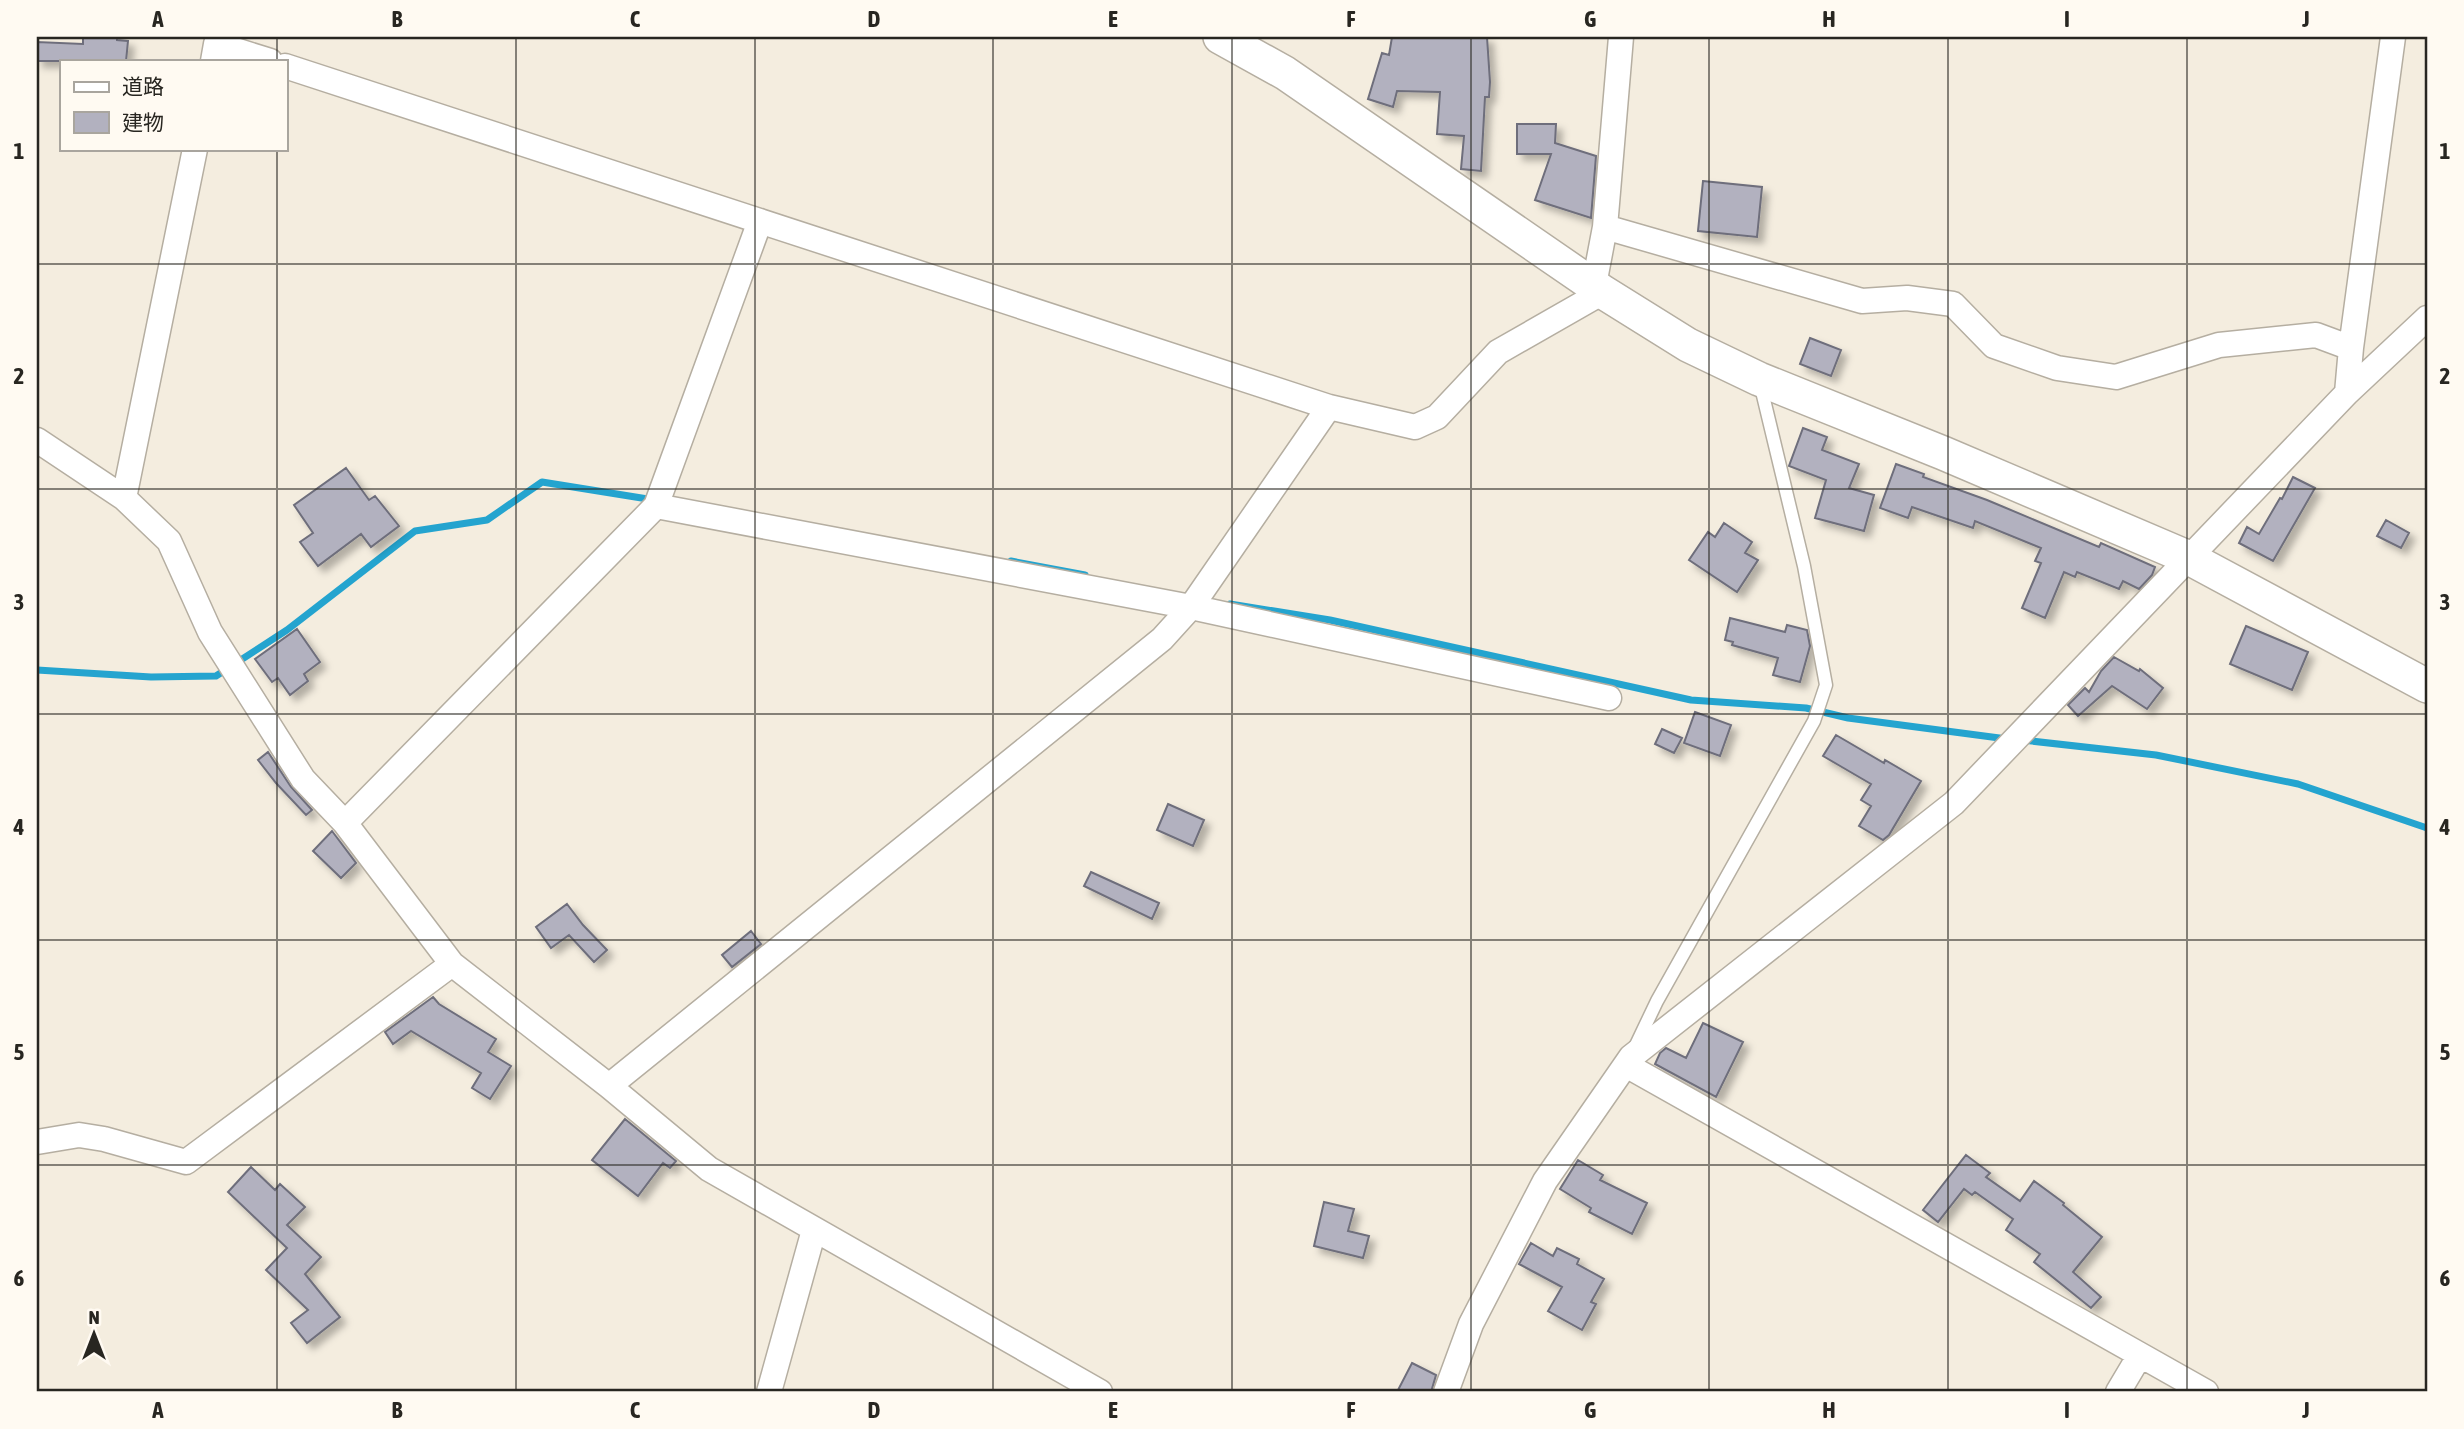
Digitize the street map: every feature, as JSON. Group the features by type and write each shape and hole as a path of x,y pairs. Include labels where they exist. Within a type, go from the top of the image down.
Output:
{"street":[{"path":"1220,37 1285,74 1599,288 1688,345 1759,379 1943,453 2187,557 2427,686"},
{"path":"1599,288 1621,37"},
{"path":"2347,393 2393,37"},
{"path":"213,60 216,44 267,60"},
{"path":"287,67 1329,407 1415,427 1437,417 1498,352 1599,288"},
{"path":"124,498 195,150"},
{"path":"345,823 656,506 760,221"},
{"path":"1605,227 1862,301 1907,298 1953,304 1994,346 2057,368 2116,377 2219,345 2316,335 2351,348"},
{"path":"1446,1392 1471,1324 1545,1181 1629,1061 1954,803 2187,557 2347,393 2427,318"},
{"path":"608,1086 1162,639 1191,607 1329,407"},
{"path":"37,440 124,498 169,541 217,643 303,779 345,823 452,964 709,1169 1100,1392"},
{"path":"656,506 1191,607 1609,698"},
{"path":"37,1142 79,1135 104,1139 186,1162 452,964"},
{"path":"1629,1061 2206,1392"},
{"path":"769,1392 814,1230"},
{"path":"2118,1392 2140,1355"}],"lane":[{"path":"1629,1061 1657,1001 1814,721 1826,685 1804,566 1759,379"}],"building":[{"path":"83,37 117,37 117,40 128,41 126,60 37,61 37,42 83,44"},
{"path":"1392,37 1487,37 1490,82 1489,97 1485,97 1481,171 1461,169 1464,136 1437,134 1440,92 1397,91 1393,107 1368,99 1382,53 1389,55"},
{"path":"1517,124 1556,124 1555,143 1596,156 1591,218 1535,200 1551,154 1517,154"},
{"path":"1703,181 1762,187 1757,237 1698,231"},
{"path":"1810,338 1841,350 1831,376 1800,364"},
{"path":"1803,428 1827,437 1822,450 1859,464 1849,488 1874,495 1864,531 1815,518 1826,480 1789,466"},
{"path":"1896,464 2099,547 2101,543 2155,567 2152,575 2139,589 2123,581 2119,589 2077,572 2075,577 2064,572 2045,618 2022,608 2041,563 2035,561 2041,548 1975,521 1973,528 1912,507 1908,518 1880,508"},
{"path":"346,468 369,500 375,496 399,526 371,547 361,534 318,566 300,542 313,533 294,505"},
{"path":"2293,477 2315,488 2273,561 2239,543 2247,527 2259,534"},
{"path":"2386,520 2409,533 2401,548 2377,536"},
{"path":"1724,523 1752,542 1745,553 1758,560 1737,592 1689,560 1708,532 1715,537"},
{"path":"1730,618 1785,632 1787,625 1807,630 1810,646 1800,682 1773,675 1778,658 1732,645 1733,642 1725,640"},
{"path":"2246,626 2308,652 2292,690 2230,664"},
{"path":"297,629 320,662 304,674 308,681 290,695 278,678 272,682 255,659"},
{"path":"2114,657 2139,671 2140,669 2163,688 2147,709 2112,686 2078,716 2068,705 2085,688 2089,692 2101,671"},
{"path":"1695,712 1731,725 1720,756 1684,743"},
{"path":"1662,729 1682,738 1674,753 1655,744"},
{"path":"1836,735 1921,781 1889,835 1883,840 1859,826 1871,806 1861,800 1871,784 1823,756"},
{"path":"268,752 291,787 312,810 306,815 258,760"},
{"path":"1168,804 1204,820 1193,846 1157,830"},
{"path":"332,831 356,863 341,878 313,851"},
{"path":"1091,872 1159,903 1152,919 1084,886"},
{"path":"567,904 607,950 594,962 569,935 551,948 536,927"},
{"path":"751,931 761,944 732,967 722,955"},
{"path":"433,997 439,1004 496,1039 488,1052 511,1066 490,1099 472,1088 481,1073 411,1031 393,1044 385,1032"},
{"path":"1703,1023 1743,1042 1716,1097 1655,1064 1660,1053 1666,1048 1686,1058"},
{"path":"625,1119 676,1161 670,1168 663,1163 638,1196 592,1160"},
{"path":"1966,1155 1990,1173 1986,1177 2020,1201 2034,1181 2102,1237 2073,1272 2101,1297 2091,1308 2034,1262 2040,1254 2006,1230 2013,1219 1975,1192 1972,1195 1964,1189 1938,1222 1923,1210"},
{"path":"1578,1160 1603,1175 1600,1180 1647,1203 1632,1234 1589,1212 1591,1208 1560,1189"},
{"path":"251,1167 275,1190 280,1184 305,1207 287,1225 321,1257 305,1274 340,1317 307,1343 291,1323 308,1310 266,1270 287,1248 228,1192"},
{"path":"1324,1202 1354,1209 1348,1231 1369,1236 1363,1258 1314,1246"},
{"path":"1531,1243 1553,1256 1557,1248 1579,1259 1577,1264 1604,1279 1591,1302 1596,1304 1582,1330 1548,1311 1562,1287 1519,1264"},
{"path":"1412,1363 1436,1375 1431,1392 1397,1392"}],"waterway":[{"path":"37,670 151,677 216,676 287,630 415,531 487,520 542,482 654,500"},
{"path":"1011,561 1085,575"},
{"path":"1230,604 1330,620 1691,700 1806,708 1848,718 2007,739"},
{"path":"2022,740 2156,755 2298,784 2427,828"}]}
